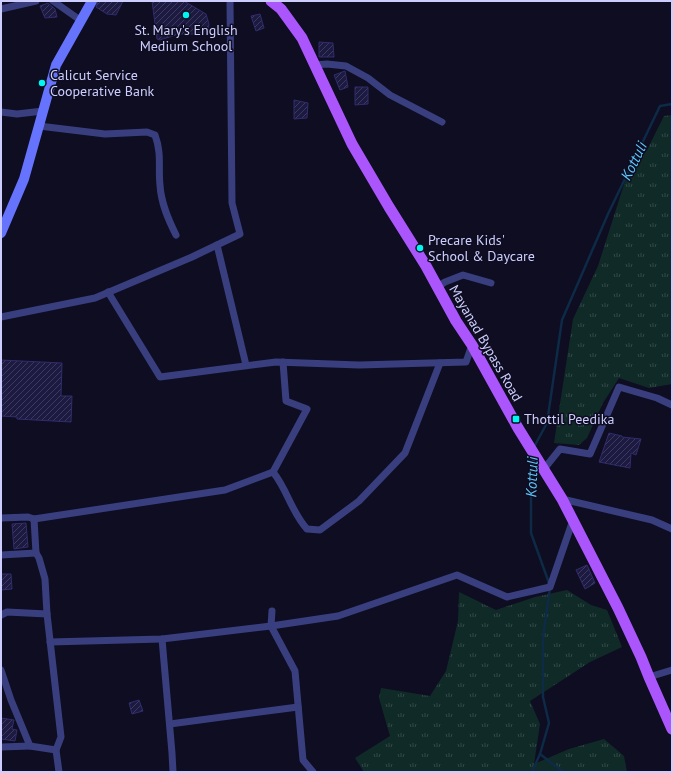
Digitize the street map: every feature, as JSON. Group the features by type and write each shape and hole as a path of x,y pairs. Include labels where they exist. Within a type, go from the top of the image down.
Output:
{"main road":[{"path":"1,233 24,179 56,66 80,20 92,1"},
{"name":"Mayanad Bypass Road","path":"271,1 281,9 302,38 352,144 456,321 472,345 518,428 562,499 642,657 648,677 672,729"}],"street":[{"path":"1,1 2,9 36,1"},
{"path":"53,1 80,20"},
{"path":"1,317 95,298 192,257 240,234 232,203 230,1"},
{"path":"315,65 327,64 346,66 368,78 390,95 442,122"},
{"path":"1,112 18,114 43,111"},
{"path":"39,126 105,134 147,132 155,135 160,156 159,183 162,202 176,235"},
{"path":"217,245 246,366"},
{"path":"437,287 463,274 491,283"},
{"path":"108,292 160,377 283,362 360,365 466,362 472,345"},
{"path":"1,518 28,518 34,520 225,490 273,472 307,409 286,401 283,362"},
{"path":"273,472 279,479 300,521 307,529 320,530 359,502 406,453 440,363"},
{"path":"543,467 560,449 590,454 623,388 657,398 672,405"},
{"path":"562,499 652,520 672,529"},
{"path":"34,520 36,553 40,558 45,579 46,614 60,737 56,750 59,772"},
{"path":"50,642 162,639 271,626 338,616 457,575 508,597 550,587 573,520"},
{"path":"1,555 36,553"},
{"path":"272,611 271,626 295,671 303,760 313,772"},
{"path":"1,615 7,612 46,614"},
{"path":"162,639 173,772"},
{"path":"1,670 11,700 30,746"},
{"path":"648,677 672,670"},
{"path":"170,724 298,707"},
{"path":"1,747 30,746 56,750"}],"green space":[{"path":"672,115 672,384 649,388 619,378 603,403 587,438 579,445 554,443 573,319 598,266 627,175 647,150 664,116"},
{"path":"567,590 591,605 607,610 622,647 590,662 530,701 540,724 534,764 569,749 604,739 624,756 627,772 364,772 355,758 390,736 379,698 381,688 430,696 446,671 458,621 459,592 496,610 535,597"}],"building":[{"path":"98,1 123,1 116,15 107,14 96,7"},
{"path":"152,1 184,1 206,14 209,24 208,31 193,34 179,34 160,40 157,39"},
{"path":"48,3 55,9 57,17 45,18 40,6"},
{"path":"260,14 264,28 256,31 251,16"},
{"path":"319,42 333,43 334,57 319,57"},
{"path":"345,71 348,87 340,90 334,75"},
{"path":"355,87 368,87 368,104 355,105"},
{"path":"294,100 308,103 307,118 294,119"},
{"path":"1,360 62,363 61,396 72,396 71,422 17,419 17,417 1,416"},
{"path":"609,433 622,437 641,439 636,455 631,453 630,468 599,462"},
{"path":"26,523 28,547 14,549 12,524"},
{"path":"587,565 595,583 585,589 576,570"},
{"path":"1,574 11,574 12,589 1,590"},
{"path":"139,700 143,711 132,714 129,703"},
{"path":"1,718 14,720 12,729 17,730 15,741 1,739"}],"waterway":[{"name":"Kottuli","path":"534,447 547,423 562,320 608,214 660,106 672,104"},
{"name":"Kottuli","path":"531,457 531,533 549,583"},
{"name":"Kottuli","path":"550,588 543,637 543,697 549,723 540,754 563,772"},
{"path":"532,772 540,754"}],"place":[{"name":"St. Mary's English Medium School","path":"186,15"},
{"name":"Calicut Service Cooperative Bank","path":"42,83"},
{"name":"Precare Kids' School & Daycare","path":"420,248"},
{"name":"Thottil Peedika","path":"516,419"}]}
